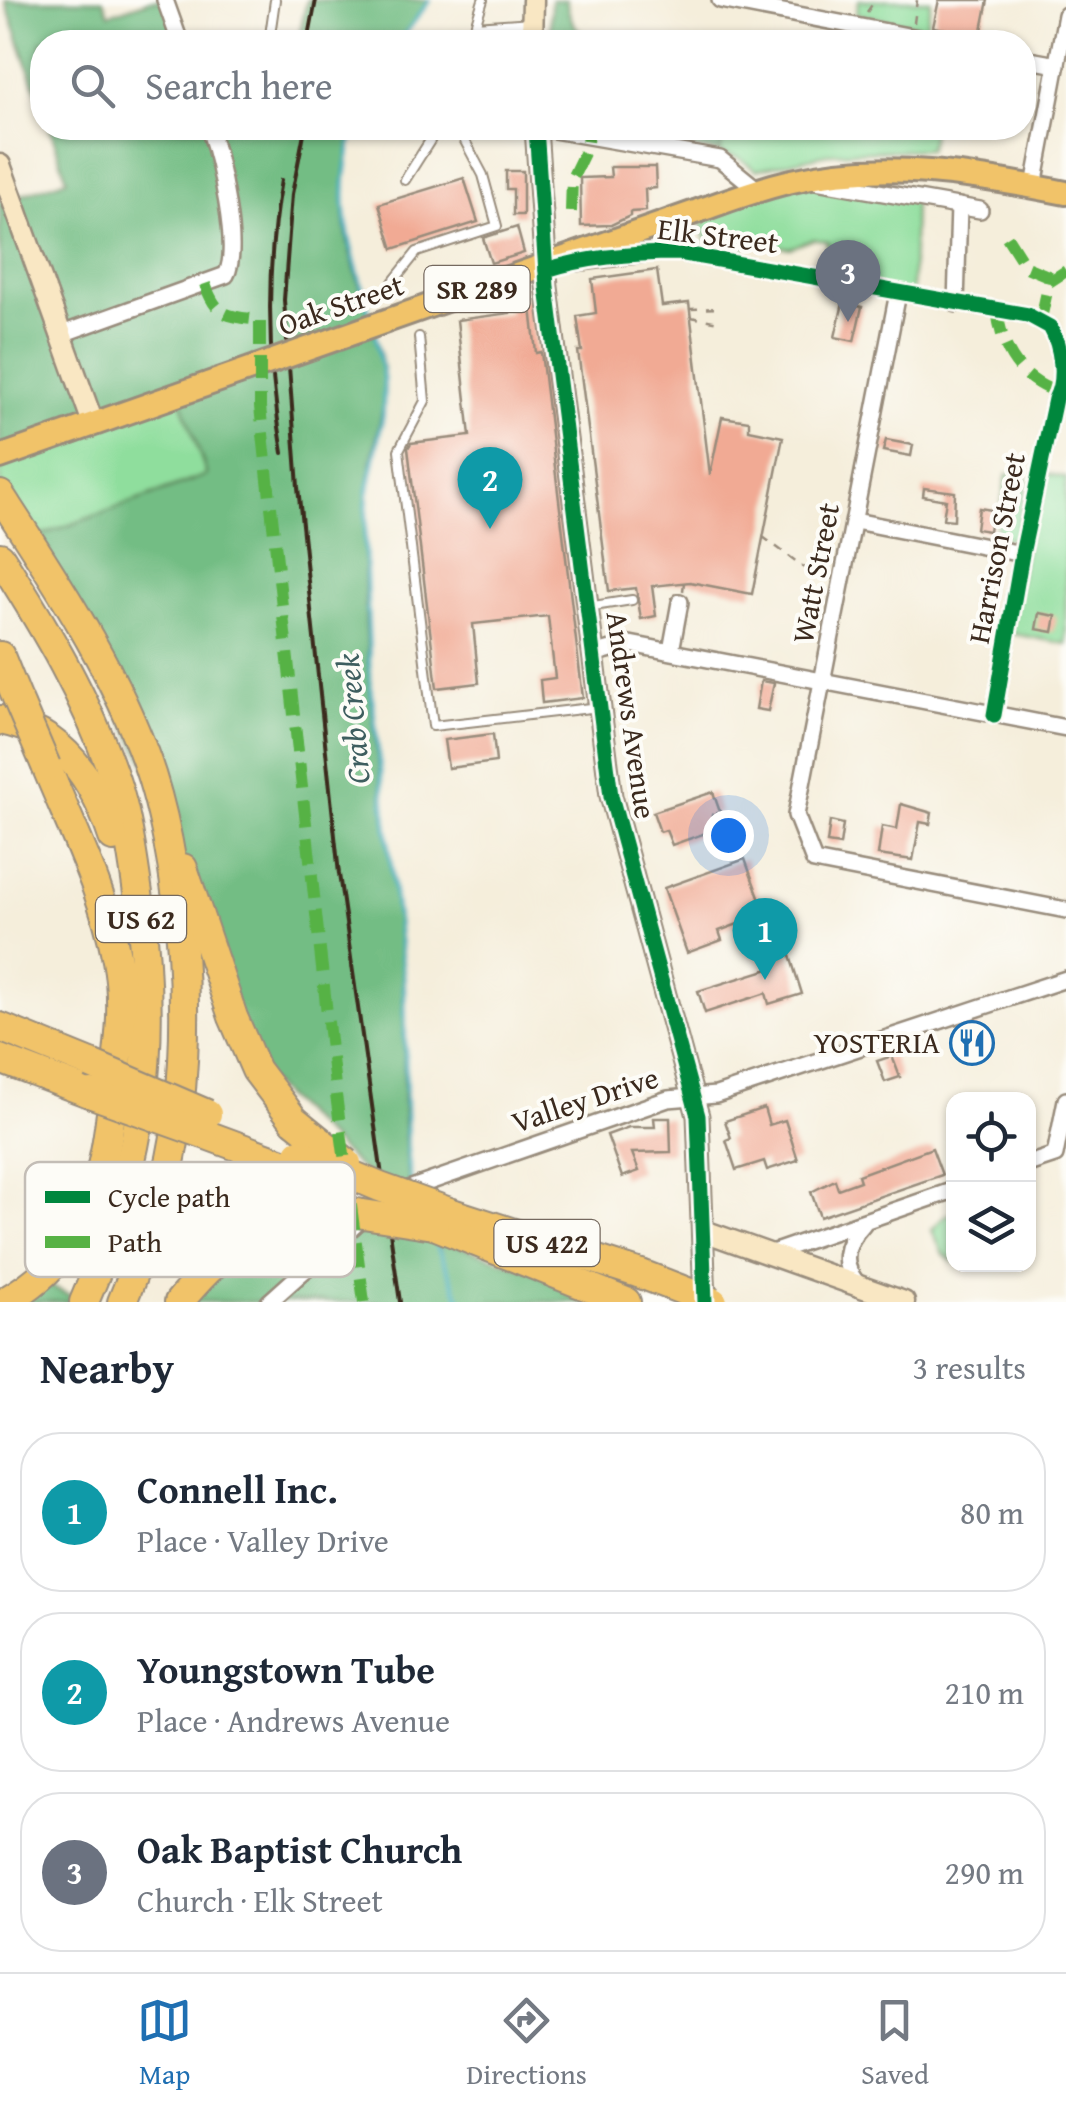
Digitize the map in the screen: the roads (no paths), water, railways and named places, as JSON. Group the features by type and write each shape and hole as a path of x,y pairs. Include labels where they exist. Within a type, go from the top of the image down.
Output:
{"highway":[{"name":"US 62","path":"0,494 98,652 156,786 181,957 183,1080 169,1162"},
{"name":"US 62","path":"0,556 69,672 117,784 135,870 146,973 148,1031 141,1120 130,1162"},
{"path":"0,656 9,709 46,766 106,914 120,980 122,1022 104,1162"},
{"path":"9,709 67,752 96,790 126,874 146,973"},
{"path":"156,786 233,1017 256,1070 294,1120 353,1162"},
{"name":"US 422","path":"0,1026 90,1064 206,1124 303,1162"},
{"name":"US 422","path":"0,1060 92,1094 206,1124"},
{"path":"355,1163 391,1189"},
{"name":"US 422","path":"355,1178 391,1189 443,1218 466,1238 626,1302"},
{"name":"US 422","path":"355,1183 443,1218 641,1274 713,1302"},
{"path":"355,1213 443,1218"},
{"path":"4,1302 41,1277"},
{"name":"US 62","path":"84,1302 94,1277"},
{"name":"US 62","path":"122,1302 131,1277"},
{"path":"179,1302 201,1277"}],"main road":[{"name":"SR 289","path":"758,190 833,173 921,171 1066,193"},
{"name":"Oak Street","path":"0,458 758,190"}],"street":[{"path":"165,0 176,30"},
{"path":"532,30 533,0"},
{"path":"720,0 876,30"},
{"path":"1034,186 1066,15"},
{"path":"1036,61 1057,65"},
{"path":"59,336 221,279 230,270 222,166 213,140"},
{"name":"Andrews Avenue","path":"540,140 546,270 615,818 698,1116 705,1302"},
{"path":"609,140 720,159 758,190"},
{"path":"0,165 93,423"},
{"path":"802,179 980,210"},
{"path":"956,304 959,206"},
{"name":"Elk Street","path":"546,270 651,253 678,253 1028,315 1050,326 1060,357 1063,393"},
{"name":"Watt Street","path":"898,293 796,815 814,862 1066,910"},
{"name":"Harrison Street","path":"994,715 1022,554 1055,399 1063,393"},
{"path":"855,521 1022,554"},
{"path":"671,651 680,602"},
{"path":"594,654 630,644 1066,728"},
{"name":"Valley Drive","path":"355,1224 391,1189 439,1178 668,1099 716,1095 1066,979"},
{"path":"1036,1162 1055,1156 1066,1100"},
{"path":"769,1254 946,1193"},
{"path":"862,1289 849,1273 845,1256 850,1240 866,1221"},
{"path":"704,1231 904,1302"},
{"name":"Valley Drive","path":"269,1302 297,1277"}],"lane":[{"path":"271,30 275,0"},
{"path":"474,30 483,0"},
{"path":"475,26 513,30"},
{"path":"405,180 430,140"},
{"path":"393,282 416,252 497,226 483,175 464,140"},
{"path":"419,337 425,400 398,450 433,726 600,707"},
{"path":"588,607 632,600"}],"waterway":[{"name":"Crab Creek","path":"408,30 430,0"},
{"name":"Crab Creek","path":"352,140 345,180 347,225 371,319"},
{"name":"Crab Creek","path":"375,333 384,381 383,415 367,495 370,678 404,980 411,1183"},
{"name":"Crab Creek","path":"433,1238 462,1302"}],"railway":[{"path":"310,30 316,0"},
{"path":"303,140 292,194 284,300 298,487 339,874 400,1302"},
{"path":"281,180 272,248 270,316 283,453"}],"place":[{"name":"Oak Baptist Church","path":"848,322"},
{"name":"Youngstown Tube","path":"490,529"},
{"name":"Connell Inc.","path":"765,980"},
{"name":"YOSTERIA","path":"972,1043"}]}
